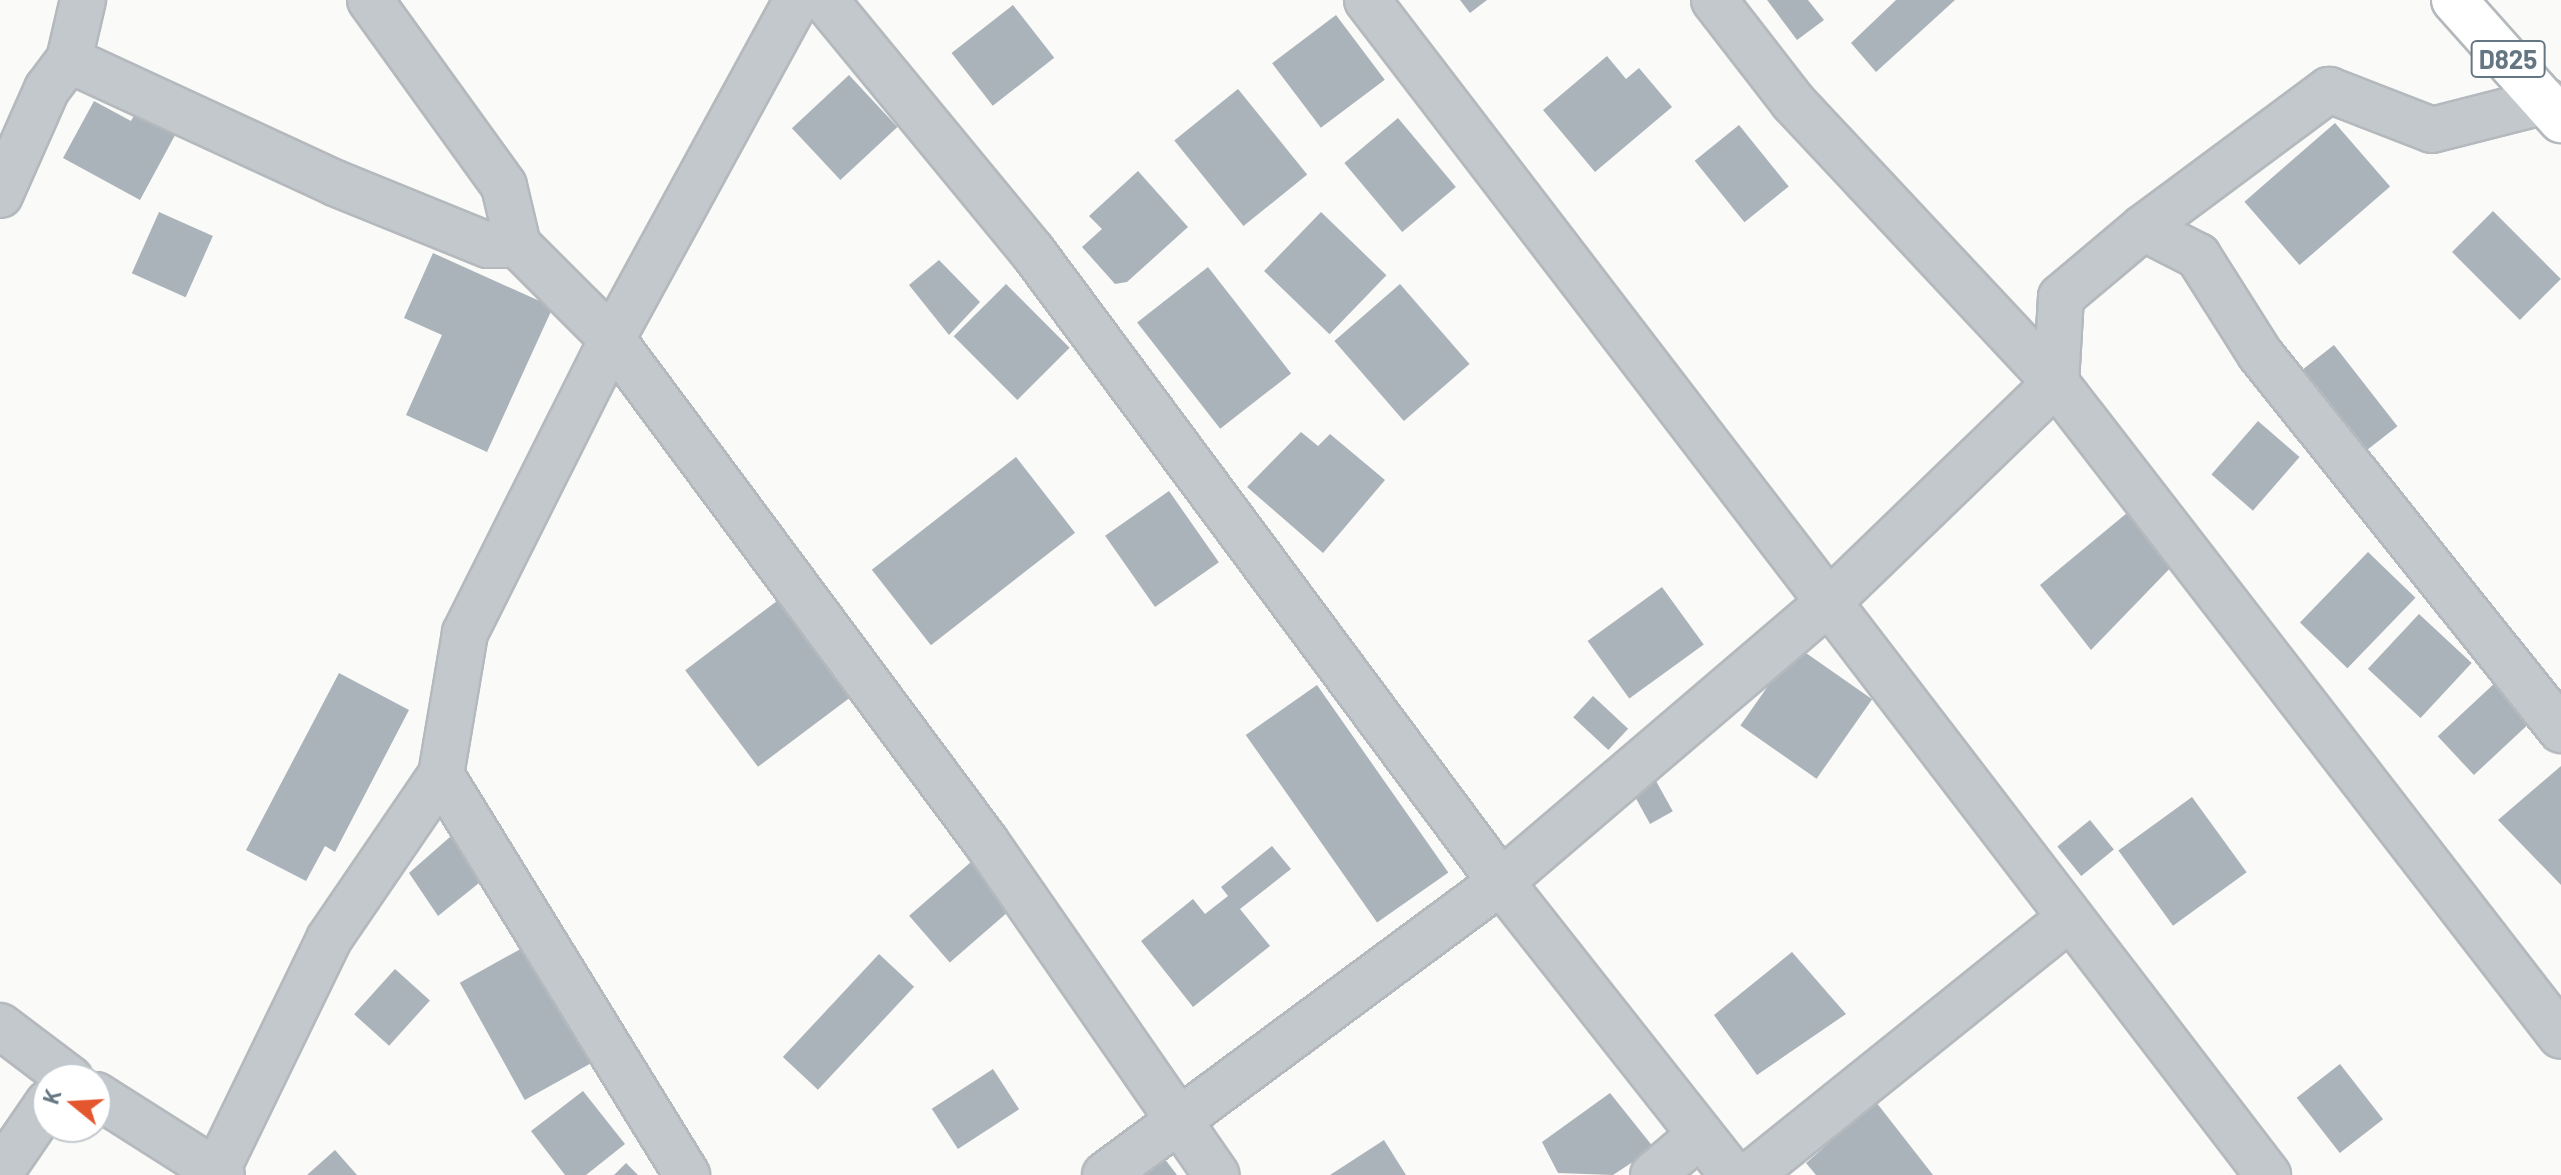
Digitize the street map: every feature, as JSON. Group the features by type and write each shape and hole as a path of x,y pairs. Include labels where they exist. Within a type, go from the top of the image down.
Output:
{"highway":[{"name":"D825","path":"2454,0 2553,110"}],"street":[{"path":"0,195 47,89 69,60 83,0"},
{"path":"370,0 504,186 518,245 612,339 986,842 1217,1175"},
{"path":"112,1110 220,1172 329,939 441,775 465,633 612,339 797,0"},
{"path":"825,0 1032,251 1501,882 1732,1175"},
{"path":"1367,0 1509,193 1832,599 2068,919 2268,1175"},
{"path":"1714,0 1793,102 2056,383 2561,1036"},
{"path":"69,60 335,183 488,245 518,245"},
{"path":"1105,1175 1182,1122 1501,882 1832,599 2056,383 2061,297 2143,228 2329,90 2432,130 2553,110"},
{"path":"2143,228 2198,256 2260,354 2561,730"},
{"path":"441,775 687,1175"},
{"path":"1750,1175 2068,919"},
{"path":"0,1026 43,1063"},
{"path":"0,1173 32,1133"},
{"path":"1653,1175 1700,1135"}],"building":[{"path":"1460,0 1487,0 1470,13"},
{"path":"1767,0 1808,0 1824,20 1797,40"},
{"path":"1896,0 1955,0 1876,72 1851,43"},
{"path":"1013,5 1054,58 993,106 952,53"},
{"path":"1336,15 1385,80 1321,128 1272,63"},
{"path":"1607,56 1626,79 1639,68 1672,107 1595,172 1543,110"},
{"path":"849,75 897,127 840,180 792,128"},
{"path":"1238,89 1307,174 1243,226 1174,141"},
{"path":"94,101 131,121 140,104 180,126 140,200 63,158"},
{"path":"1398,118 1456,187 1402,232 1344,163"},
{"path":"2335,123 2390,186 2300,265 2244,202"},
{"path":"1739,125 1789,186 1744,222 1695,161"},
{"path":"1138,171 1188,227 1127,282 1115,284 1082,247 1102,229 1089,216"},
{"path":"2493,211 2561,279 2520,320 2452,252"},
{"path":"159,212 213,236 186,297 132,273"},
{"path":"1321,212 1386,275 1329,334 1264,271"},
{"path":"433,253 553,307 487,452 406,415 442,335 404,318"},
{"path":"939,260 980,302 949,335 909,285"},
{"path":"1208,267 1291,373 1220,429 1137,322"},
{"path":"1006,284 1070,348 1017,400 954,336"},
{"path":"1400,284 1470,364 1404,421 1334,341"},
{"path":"2334,345 2397,426 2367,450 2303,369"},
{"path":"2258,421 2300,457 2253,511 2211,475"},
{"path":"1301,432 1318,446 1330,434 1385,480 1323,553 1247,487"},
{"path":"1016,457 1075,533 931,645 872,570"},
{"path":"1169,491 1219,562 1155,607 1105,536"},
{"path":"2133,508 2179,559 2091,650 2040,585"},
{"path":"2368,552 2415,598 2347,668 2300,622"},
{"path":"1662,587 1704,644 1629,699 1588,641"},
{"path":"777,601 850,698 758,767 685,670"},
{"path":"2419,614 2472,663 2421,718 2368,669"},
{"path":"1796,646 1872,699 1817,779 1740,725"},
{"path":"339,673 409,710 335,852 325,846 306,881 246,850"},
{"path":"2497,681 2533,720 2474,775 2438,736"},
{"path":"1317,685 1448,873 1377,922 1246,735"},
{"path":"1593,696 1628,729 1608,750 1573,717"},
{"path":"2561,766 2561,885 2498,820"},
{"path":"1651,772 1673,811 1650,824 1628,785"},
{"path":"2192,797 2247,872 2173,926 2118,850"},
{"path":"2090,820 2114,850 2081,876 2057,846"},
{"path":"459,829 489,875 438,916 409,873"},
{"path":"1272,846 1291,869 1240,909 1270,946 1193,1007 1141,941 1193,899 1205,914 1228,896 1221,887"},
{"path":"971,862 1012,909 950,963 909,916"},
{"path":"535,941 600,1058 525,1100 460,983"},
{"path":"1792,952 1846,1014 1757,1075 1714,1015"},
{"path":"879,954 914,987 818,1090 783,1057"},
{"path":"395,969 430,1000 389,1046 354,1014"},
{"path":"2340,1064 2383,1119 2340,1153 2297,1098"},
{"path":"993,1069 1019,1109 958,1149 932,1109"},
{"path":"583,1091 625,1144 586,1175 565,1175 531,1131"},
{"path":"1610,1093 1654,1148 1613,1175 1558,1173 1542,1142"},
{"path":"1876,1102 1933,1175 1816,1175 1806,1163"},
{"path":"1384,1140 1406,1175 1330,1175"},
{"path":"335,1150 357,1175 307,1175"},
{"path":"1158,1150 1177,1175 1123,1175"},
{"path":"626,1163 638,1175 614,1175"}]}
